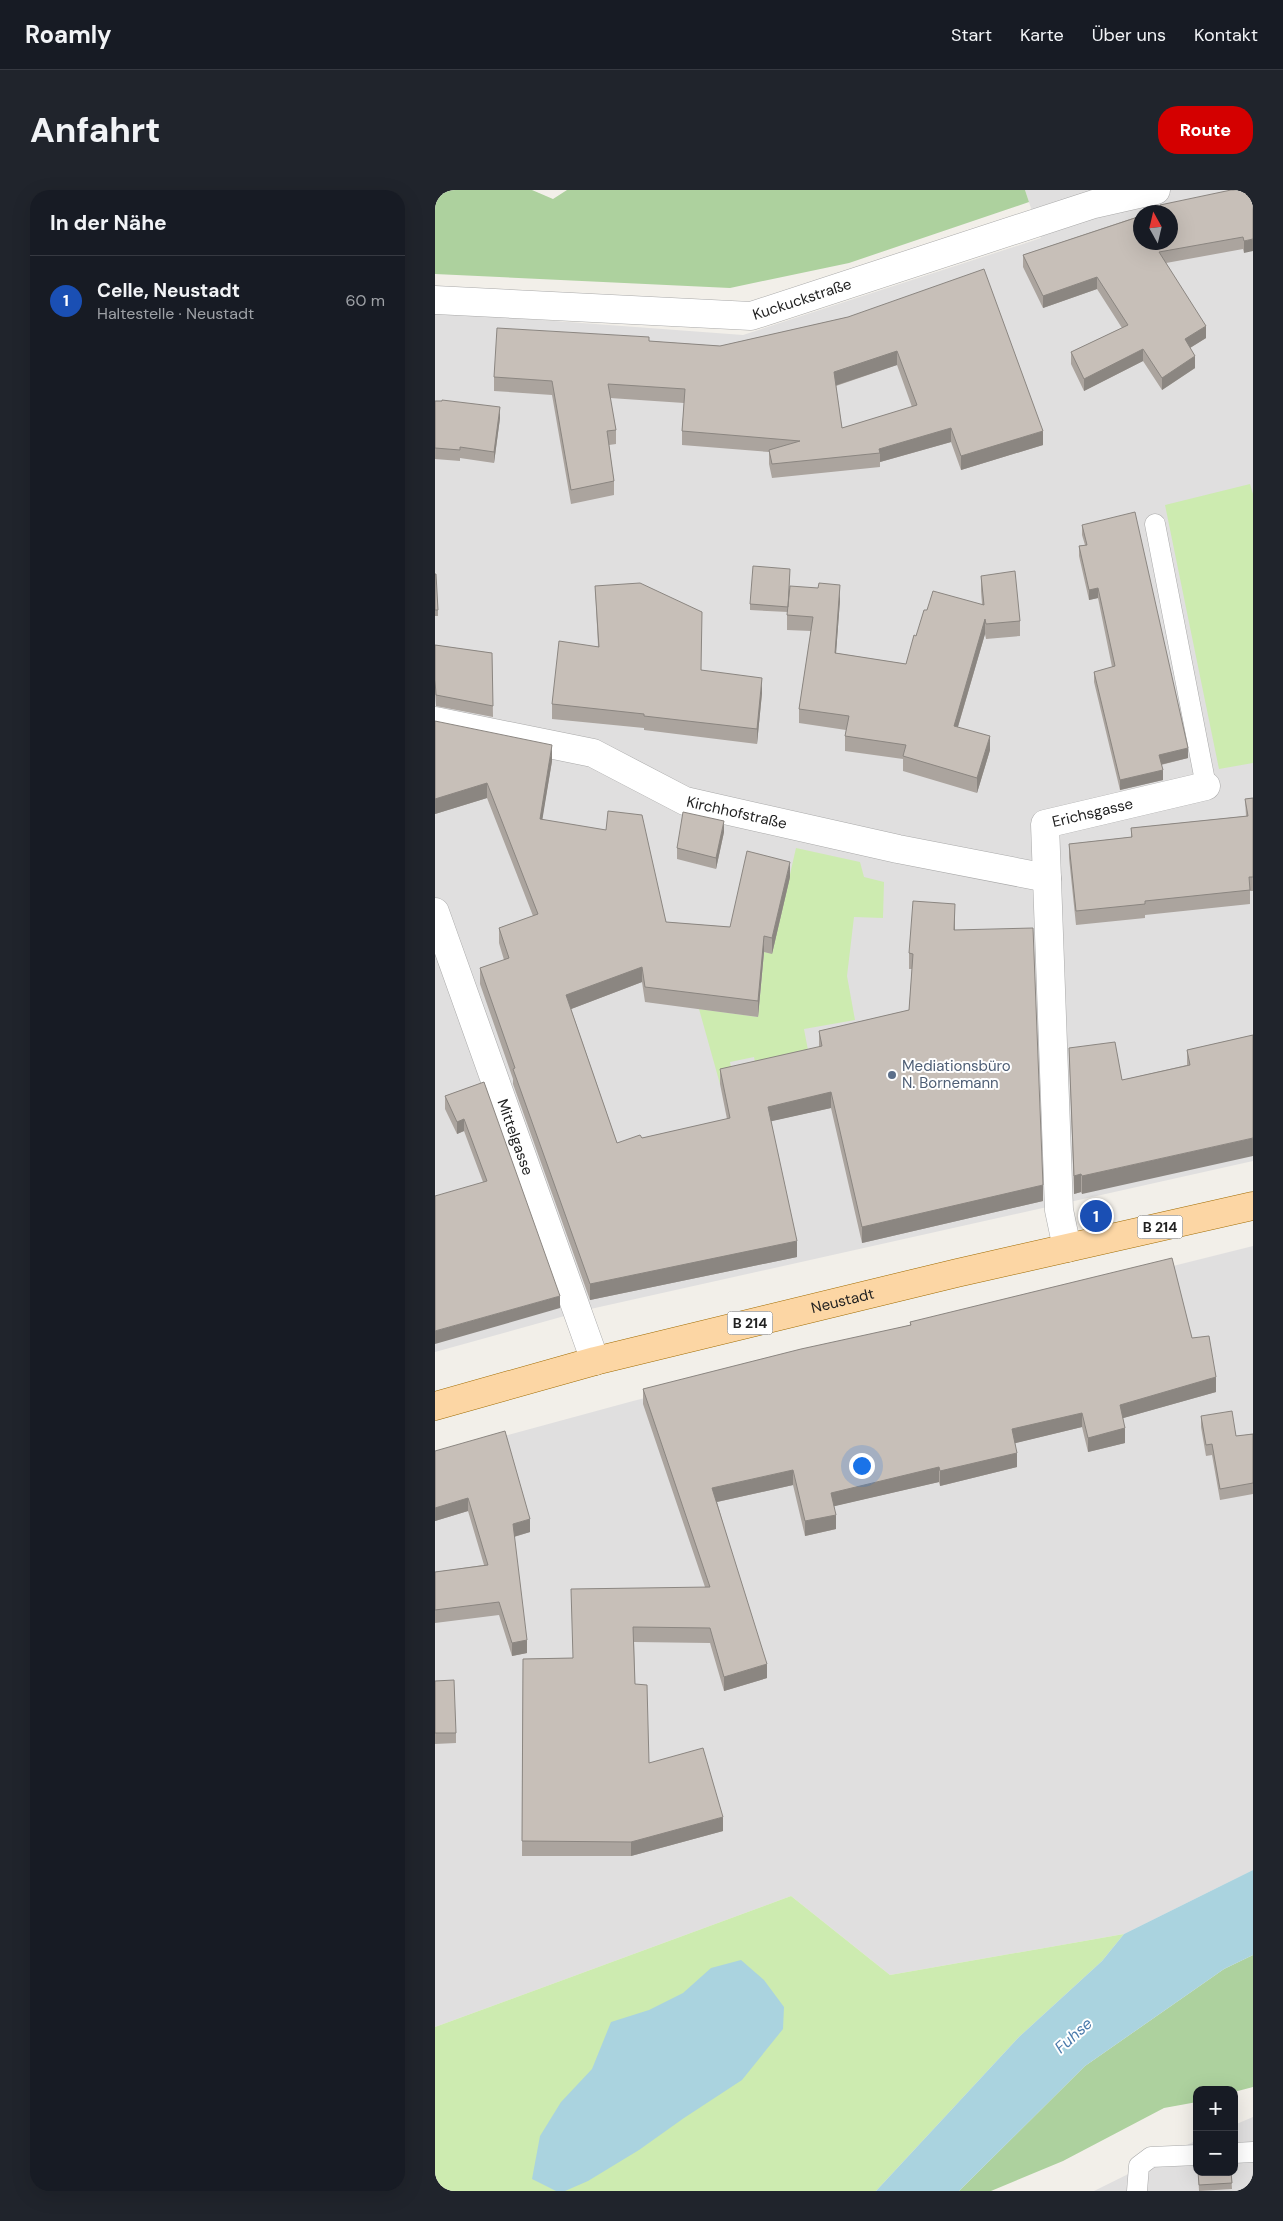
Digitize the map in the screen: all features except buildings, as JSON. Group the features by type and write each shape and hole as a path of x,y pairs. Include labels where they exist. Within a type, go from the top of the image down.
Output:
{"main road":[{"name":"Neustadt","path":"435,1406 595,1360 1253,1206"}],"street":[{"name":"Kuckuckstraße","path":"435,300 751,316 1094,204 1156,190"},
{"name":"Kirchhofstraße","path":"435,721 593,753 685,801 898,849 1047,878"},
{"name":"Erichsgasse","path":"1067,1248 1059,1210 1045,824 1206,786"},
{"name":"Mittelgasse","path":"435,912 595,1360"}],"lane":[{"name":"Erichsgasse","path":"1155,524 1206,786"},
{"path":"1238,2153 1253,2152"},
{"path":"1137,2191 1139,2166 1151,2157 1193,2155"}],"shaded area":[{"path":"1025,190 1253,190 1253,1161 586,1310 435,1352 435,312 743,335 1041,238"},
{"path":"1253,1246 1253,1870 1124,1934 890,1975 791,1896 435,2027 435,1455 633,1401"},
{"path":"1253,2117 1253,2191 1094,2191 1193,2142 1193,2176 1238,2176 1238,2123"}],"green space":[{"path":"435,190 532,190 553,199 567,190 1025,190 1029,202 849,263 730,288 435,274"},
{"path":"1250,484 1253,494 1253,763 1219,769 1165,505"},
{"path":"796,848 860,862 864,877 884,882 883,918 854,917 847,976 855,1020 804,1029 814,1082 758,1076 754,1057 730,1062 734,1082 720,1084 699,1009 758,1017 764,952 772,953"},
{"path":"791,1896 890,1975 1124,1934 1102,1961 1019,2037 876,2191 435,2191 435,2027"},
{"path":"1253,1955 1253,2087 1238,2091 1238,2086 1193,2086 1193,2103 1164,2108 1063,2161 991,2191 959,2191 1085,2066 1224,1969"}],"water":[{"name":"Fuhse","path":"1253,1870 1253,1955 1224,1969 1085,2066 959,2191 876,2191 1019,2037 1102,1961 1124,1934"},
{"path":"741,1960 764,1980 784,2007 783,2029 742,2080 639,2150 588,2181 565,2191 556,2191 532,2179 540,2136 561,2102 592,2069 611,2022 649,2010 683,1993 711,1968"}],"place":[{"name":"Mediationsbüro N. Bornemann","path":"892,1075"},
{"name":"Celle, Neustadt","path":"1096,1216"}]}
